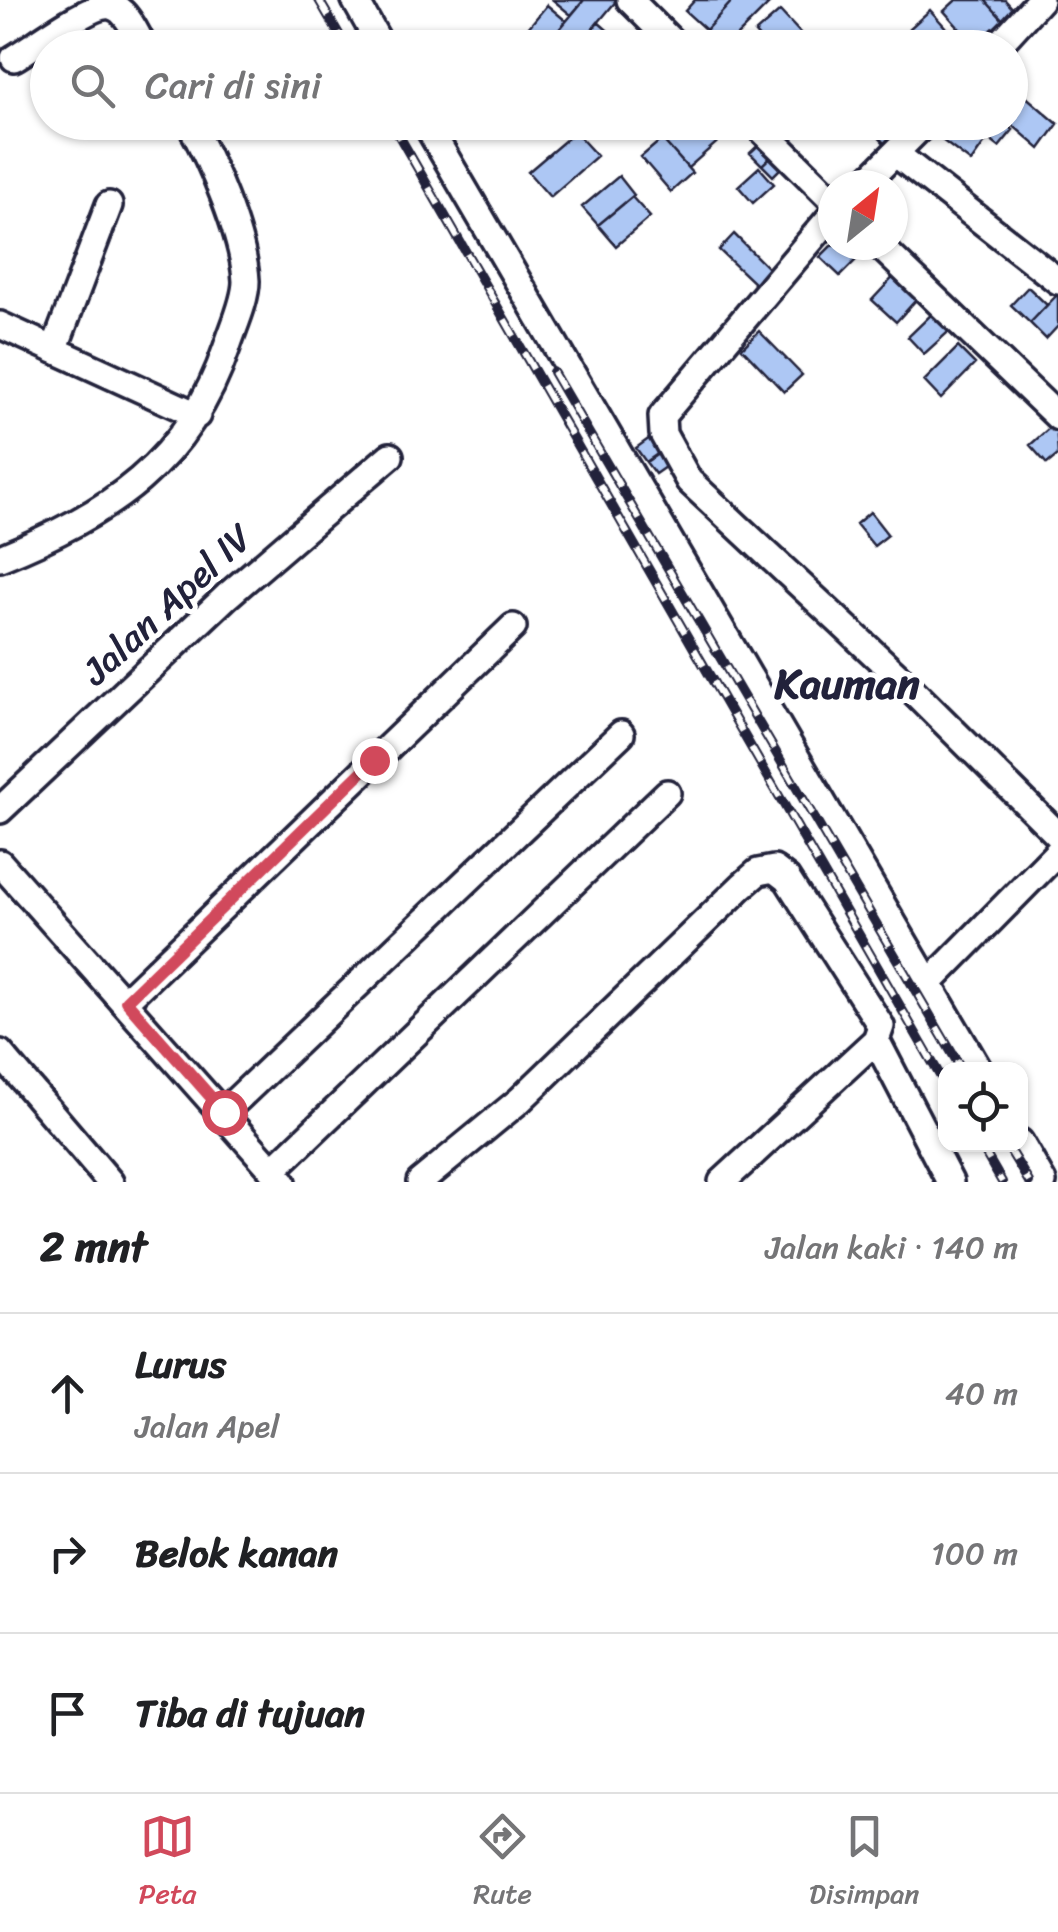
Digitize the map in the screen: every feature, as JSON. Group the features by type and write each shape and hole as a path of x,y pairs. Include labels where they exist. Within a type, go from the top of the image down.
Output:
{"street":[{"path":"355,0 372,30"},
{"path":"630,0 660,30"},
{"path":"1012,30 1040,0"},
{"path":"60,30 94,9 110,6 122,12 133,30"},
{"path":"14,58 30,48"},
{"path":"0,558 111,504 156,468 213,389 246,282 234,231 196,140"},
{"path":"436,140 975,1062"},
{"path":"772,140 818,185"},
{"path":"878,170 909,140"},
{"path":"896,154 1058,282"},
{"path":"54,350 109,205"},
{"path":"818,232 662,416 663,434 689,481 902,680 1058,835"},
{"path":"895,260 1058,417"},
{"path":"0,325 197,415"},
{"name":"Jalan Apel IV","path":"0,810 227,596 390,456"},
{"path":"126,1001 513,626"},
{"path":"224,1112 621,734"},
{"path":"0,863 278,1176 667,793"},
{"path":"930,982 1058,852"},
{"path":"420,1182 520,1100 758,872 774,869 786,879 882,1026 876,1040 722,1182"},
{"path":"876,1040 950,1182"},
{"path":"0,1053 110,1182"},
{"path":"1026,1152 1043,1182"}],"building":[{"path":"553,0 584,0 571,15"},
{"path":"584,0 617,0 592,30 559,30"},
{"path":"695,0 733,0 706,30 685,11"},
{"path":"733,0 769,4 743,30 706,30"},
{"path":"956,0 985,0 1003,20 991,30 961,30 944,11"},
{"path":"985,0 1005,0 1014,10 1003,20"},
{"path":"547,5 566,21 559,30 526,30"},
{"path":"930,10 948,30 910,30"},
{"path":"780,11 797,30 758,30"},
{"path":"1028,98 1058,124 1040,149 1028,139"},
{"path":"566,140 582,140 597,156 550,197 528,172"},
{"path":"663,140 720,140 688,168"},
{"path":"663,140 692,173 671,192 641,157"},
{"path":"764,140 770,140 779,149 762,165 750,153"},
{"path":"942,140 987,140 971,162"},
{"path":"779,149 790,159 773,176 762,165"},
{"path":"759,167 774,184 753,203 738,186"},
{"path":"619,176 634,195 598,225 582,207"},
{"path":"632,197 650,217 616,246 598,225"},
{"path":"734,234 772,272 758,287 719,250"},
{"path":"823,260 856,260 840,276"},
{"path":"900,270 924,291 896,322 872,300"},
{"path":"1028,287 1047,305 1030,323 1011,305"},
{"path":"1058,294 1058,326 1046,339 1030,323"},
{"path":"939,307 956,325 924,354 908,337"},
{"path":"759,331 802,375 784,392 742,348"},
{"path":"958,347 975,364 941,399 924,381"},
{"path":"1056,422 1058,455 1047,464 1030,445"},
{"path":"654,435 664,450 646,462 636,448"},
{"path":"666,448 675,460 655,474 646,462"},
{"path":"870,512 888,535 874,546 856,524"}],"railway":[{"path":"319,0 336,30"},
{"path":"401,140 938,1072"},
{"path":"553,372 957,1062"},
{"path":"985,1152 1002,1182"},
{"path":"1011,1152 1029,1182"}],"district":[{"name":"Kauman","path":"847,683"}],"route":[{"path":"224,1112 126,1001 374,760"}]}
